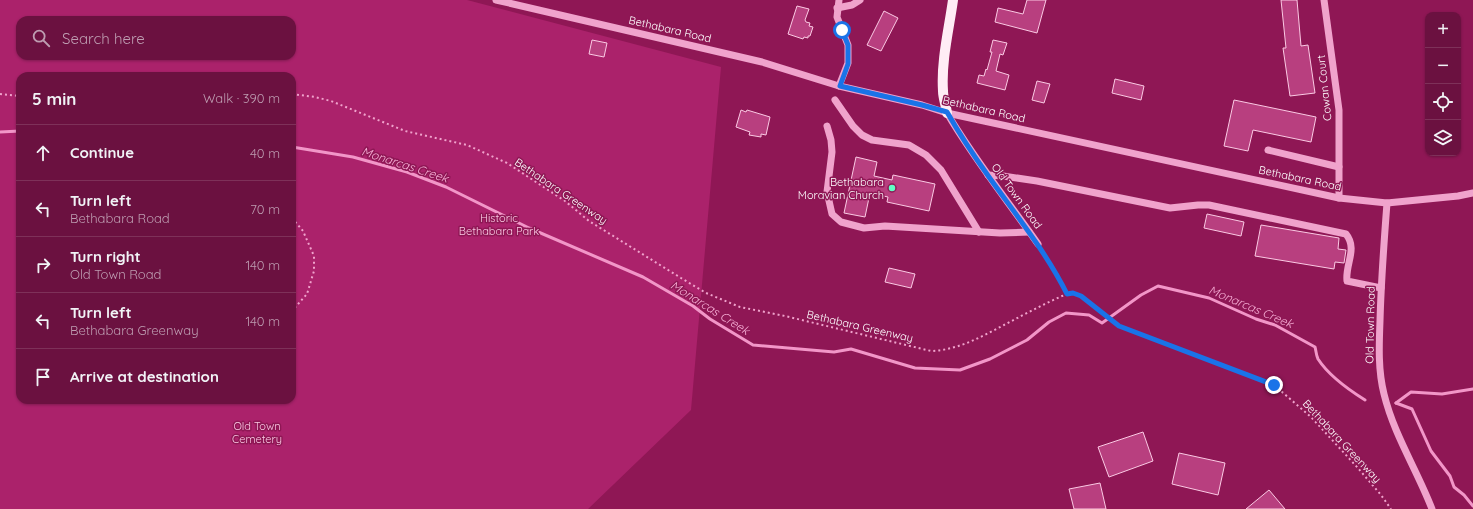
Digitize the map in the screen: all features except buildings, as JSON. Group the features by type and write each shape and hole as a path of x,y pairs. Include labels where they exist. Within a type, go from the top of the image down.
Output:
{"main road":[{"path":"947,112 942,83 953,0"}],"street":[{"name":"Bethabara Road","path":"496,0 762,62 840,86 947,112 1338,198 1387,203 1458,196 1473,193"},
{"path":"839,0 837,17 848,45 848,64 840,86"},
{"path":"837,8 852,5 860,0"},
{"name":"Cowan Court","path":"1324,0 1339,110 1338,198"},
{"path":"835,100 853,126 862,135 872,140 908,145 926,156 941,170 978,232"},
{"name":"Old Town Road","path":"947,112 988,175 1038,244"},
{"path":"827,126 831,140 832,152 827,192 832,214 841,222 864,228 885,226 978,232 1029,232"},
{"path":"1268,150 1339,168"},
{"path":"988,175 1038,181 1170,208 1198,204 1209,205 1346,234 1351,241 1352,251 1346,274 1347,281 1381,288"},
{"name":"Old Town Road","path":"1387,203 1381,288 1379,352 1381,376 1384,395 1402,444 1432,509"}],"path":[{"path":"0,94 16,96"},
{"name":"Bethabara Greenway","path":"296,95 315,97 331,102 405,132 467,145 500,160 565,201 589,221 668,270 706,293 740,307 785,316 932,351 945,350 960,346 979,338 1067,294 1073,293 1081,296 1119,326 1274,385 1311,417 1357,467 1391,509"},
{"path":"296,223 303,231 314,256 314,271 308,294 296,306"},
{"name":"Old Town Road","path":"1038,244 1067,294"}],"green space":[{"name":"Historic Bethabara Park","path":"0,0 467,0 721,67 691,410 588,509 0,509"}],"waterway":[{"name":"Monarcas Creek","path":"0,132 16,131"},
{"name":"Monarcas Creek","path":"296,148 353,157 407,172 446,187 529,228 643,277 693,306 710,319 753,345 834,352 851,349 915,368 960,370 990,359 1027,340 1049,322 1066,313 1089,315 1102,323 1141,295 1158,286 1209,298 1256,319 1275,325 1315,347 1318,359 1333,377 1365,400"},
{"name":"Monarcas Creek","path":"1396,403 1411,392 1442,394 1473,389"},
{"path":"1396,403 1412,409 1431,451 1450,476 1454,487 1464,495 1473,506"}],"place":[{"name":"Bethabara Moravian Church","path":"892,188"}],"route":[{"path":"842,30 848,45 848,64 840,86 947,112 988,175 1038,244 1067,294 1073,293 1081,296 1119,326 1274,385"}],"park label":[{"name":"Old Town Cemetery","path":"257,432"}]}
